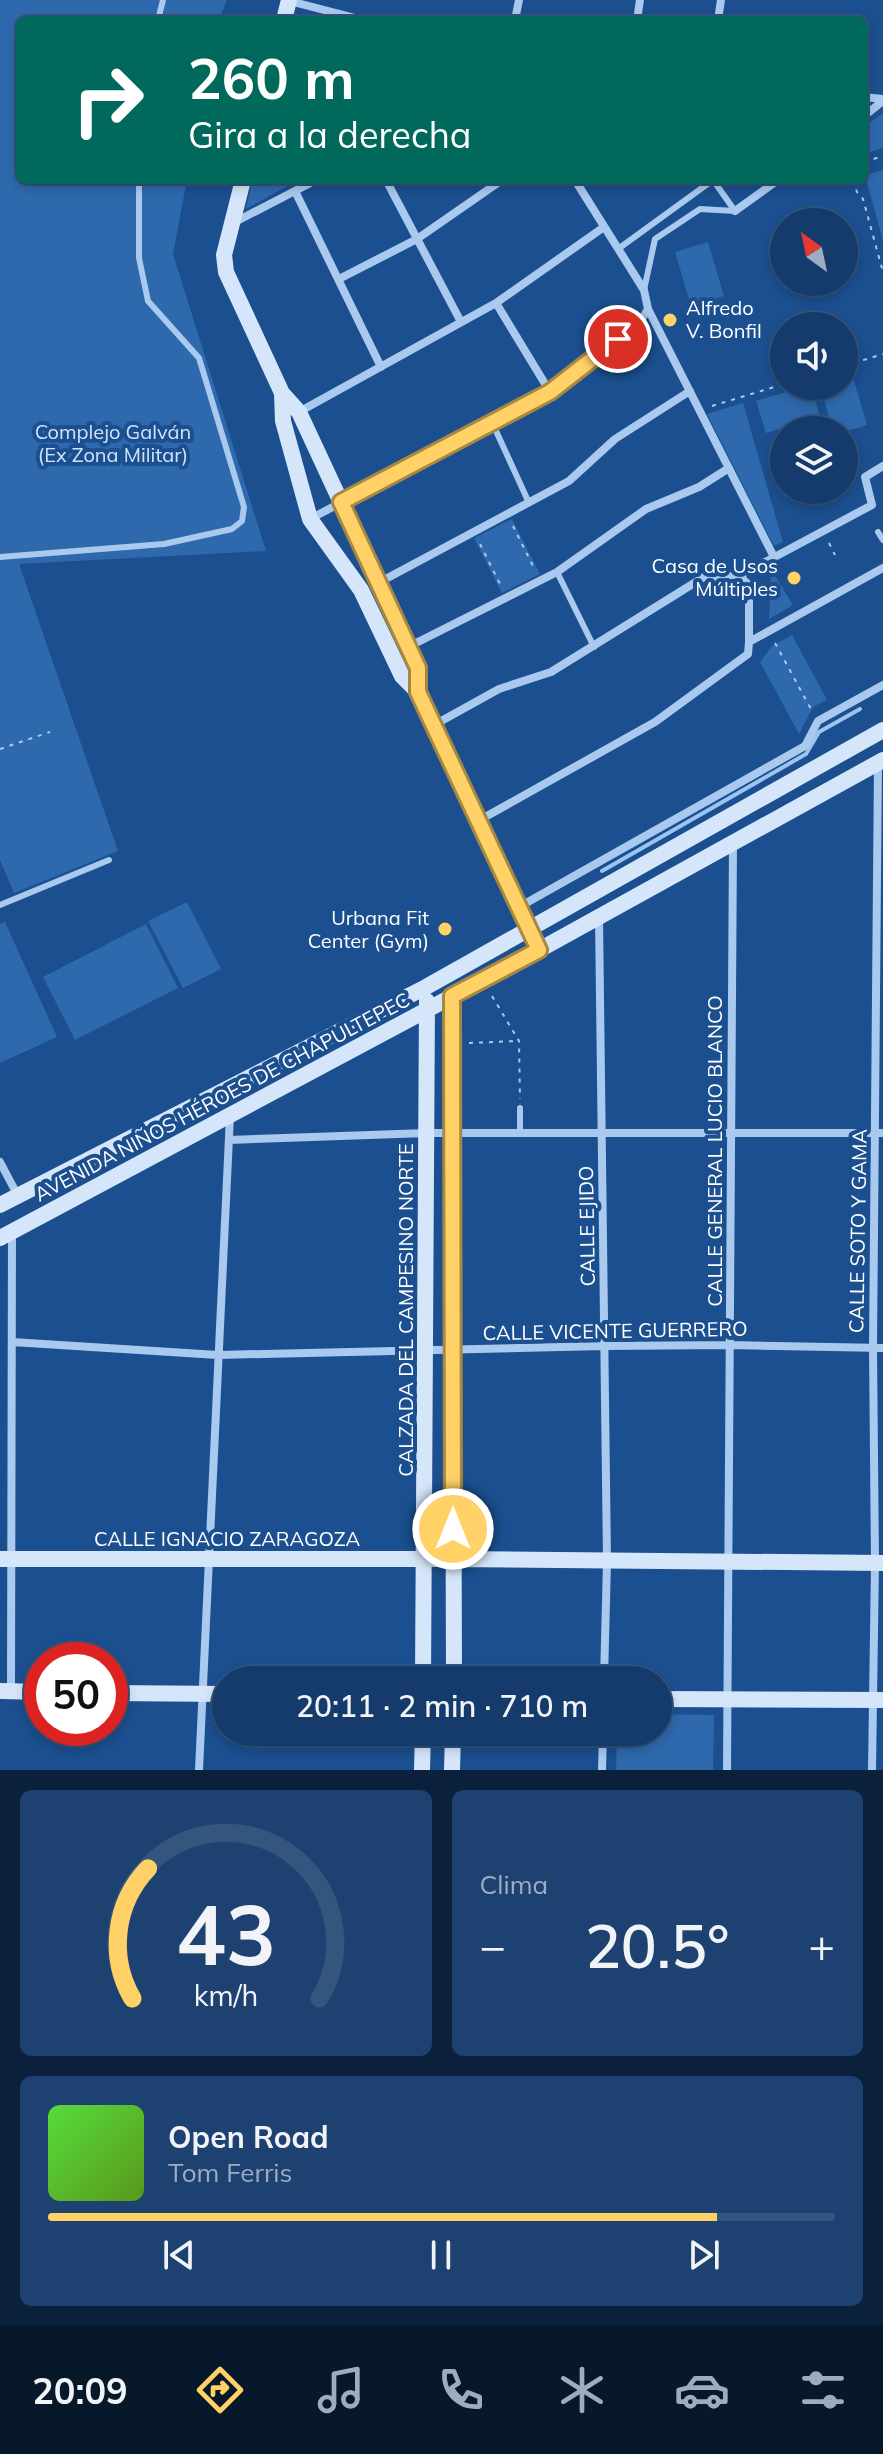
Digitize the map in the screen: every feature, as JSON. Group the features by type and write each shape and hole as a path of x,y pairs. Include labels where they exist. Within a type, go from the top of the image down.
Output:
{"main road":[{"path":"242,184 224,255 226,272 282,393 299,412 380,582 418,668 418,692"},
{"path":"282,393 283,421 310,519 361,590 402,676 418,692 539,950"},
{"name":"AVENIDA NIÑOS HÉROES DE CHAPULTEPEC","path":"0,1205 426,987 883,730"},
{"name":"AVENIDA NIÑOS HÉROES DE CHAPULTEPEC","path":"6,1235 539,950 881,762"},
{"name":"CALZADA DEL CAMPESINO NORTE","path":"423,1666 426,987"},
{"path":"452,996 454,1666"},
{"path":"427,1245 453,1245"},
{"path":"427,1295 453,1295"},
{"name":"CALLE IGNACIO ZARAGOZA","path":"6,1559 879,1563"},
{"path":"128,1693 212,1694"},
{"path":"672,1699 878,1700"},
{"path":"422,1770 423,1746"},
{"path":"452,1770 453,1746"}],"street":[{"path":"289,0 348,16"},
{"path":"232,224 308,184"},
{"path":"388,184 461,322"},
{"path":"339,279 417,239 496,184"},
{"path":"577,184 644,290 648,309 774,557"},
{"path":"735,211 772,184"},
{"path":"295,191 381,367"},
{"path":"283,421 496,303 604,227"},
{"path":"496,303 550,392"},
{"path":"310,519 550,392 640,322 648,309"},
{"path":"380,582 569,481 615,439 690,391"},
{"path":"434,726 499,689 551,672 704,577 739,576 872,505 865,477 883,466"},
{"path":"408,647 557,572 646,509 699,487 729,468"},
{"path":"749,642 883,568"},
{"path":"478,821 655,722 748,654 749,585 739,576"},
{"path":"519,907 805,746 818,721 883,685"},
{"name":"CALLE SOTO Y GAMA","path":"872,1770 878,1700 879,1563 873,1348 879,1133 881,762"},
{"name":"CALLE GENERAL LUCIO BLANCO","path":"727,1770 733,842"},
{"name":"CALLE EJIDO","path":"599,916 607,1561 604,1666"},
{"path":"199,1770 230,1115"},
{"path":"229,1140 427,1133 879,1133"},
{"path":"0,1162 18,1196"},
{"path":"6,1235 12,1342 6,1691"},
{"name":"CALLE VICENTE GUERRERO","path":"12,1342 218,1355 604,1346 883,1348"},
{"path":"602,1770 603,1746"}],"lane":[{"path":"0,557 164,544 232,529 242,521 244,507 199,358 148,301 139,258 139,184"},
{"path":"618,249 707,184"},
{"path":"716,184 735,211"},
{"path":"644,290 655,239 700,209 735,211"},
{"path":"492,422 529,503"},
{"path":"878,532 883,540"},
{"path":"557,572 594,647"},
{"path":"0,905 109,860"},
{"path":"520,1108 520,1133"}],"path":[{"path":"854,184 863,199 883,272"},
{"path":"858,362 883,354"},
{"path":"699,410 770,388"},
{"path":"507,514 541,580"},
{"path":"823,531 835,555"},
{"path":"474,532 507,597"},
{"path":"768,631 818,721"},
{"path":"0,749 50,732"},
{"path":"492,996 519,1041 520,1108"},
{"path":"452,1044 519,1041"}],"green space":[{"name":"Complejo Galván (Ex Zona Militar)","path":"0,0 227,0 221,16 16,16 16,184 186,184 173,254 266,551 19,564 118,851 14,893 0,860"},
{"path":"883,113 883,148 868,153 868,124"},
{"path":"883,170 883,241 867,184 868,174"},
{"path":"251,184 291,184 246,209"},
{"path":"708,242 724,296 691,306 675,252"},
{"path":"858,395 867,425 858,428 858,416 829,416 824,400 858,400"},
{"path":"770,397 770,400 815,400 820,416 770,416 770,432 766,433 756,401"},
{"path":"743,403 783,542 774,546 707,414"},
{"path":"512,519 540,574 502,593 474,538"},
{"path":"771,569 793,605 769,619"},
{"path":"792,635 827,700 813,707 799,734 760,662 772,646"},
{"path":"187,902 221,969 183,988 148,921"},
{"path":"5,922 57,1037 0,1063 0,924"},
{"path":"146,924 178,988 75,1040 43,977"},
{"path":"672,1714 714,1715 713,1770 616,1770 617,1746 672,1746"}],"waterway":[{"path":"602,871 806,754 819,732 860,709"}],"place":[{"name":"Alfredo V. Bonfil","path":"670,320"},
{"name":"Casa de Usos Múltiples","path":"794,578"},
{"name":"Urbana Fit Center (Gym)","path":"445,929"}],"route":[{"path":"453,1529 452,996 539,950 418,692 418,668 341,502 550,392 618,339"}]}
